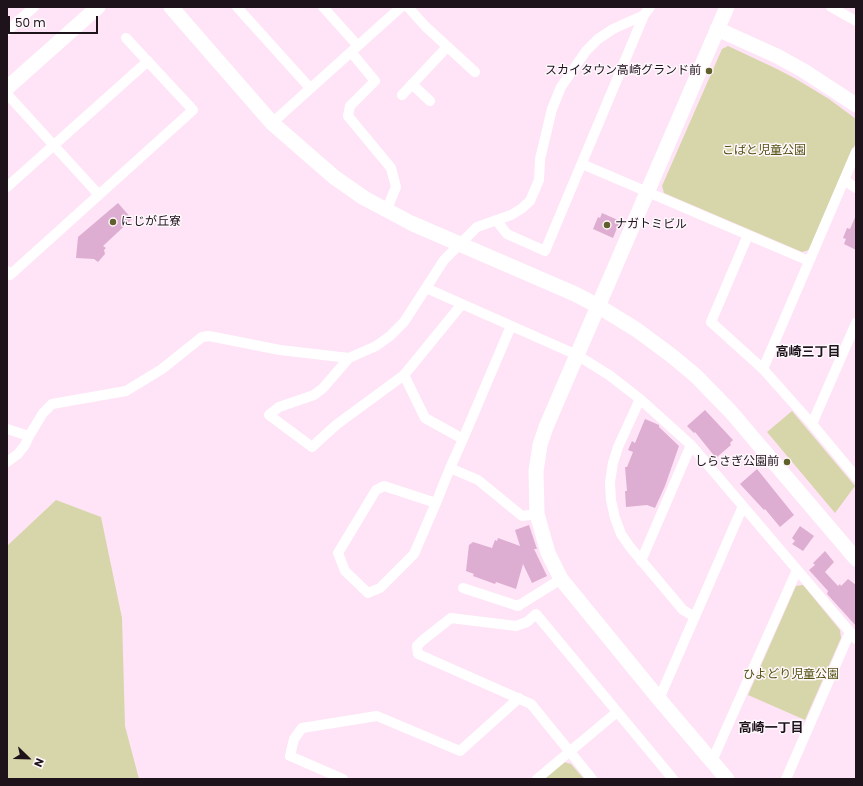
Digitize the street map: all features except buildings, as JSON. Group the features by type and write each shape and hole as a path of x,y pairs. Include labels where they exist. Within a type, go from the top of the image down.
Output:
{"street":[{"path":"7,31 34,7"},
{"path":"7,88 98,7"},
{"path":"170,7 272,123 334,177 364,198 411,223 575,294 637,330 672,356 712,391 856,559"},
{"path":"237,7 310,88"},
{"path":"323,7 354,49 375,81 350,106 348,116 391,168 396,187 386,211"},
{"path":"272,123 401,7"},
{"path":"408,7 425,26 475,72"},
{"path":"727,7 546,427 540,445 536,471 537,514 548,553 561,579 659,699 727,779"},
{"path":"831,7 856,22"},
{"path":"496,220 506,234 545,251 647,11"},
{"path":"462,304 404,375 336,425 312,447 269,415 279,407 314,394 323,388 349,358 376,346 396,330 444,260 477,227 512,215 522,209 530,201 536,191 539,180 540,159 556,98 561,87 586,52 598,39 647,11"},
{"path":"717,29 777,56 804,71 856,105"},
{"path":"7,271 10,275 193,110 126,38"},
{"path":"402,95 447,47"},
{"path":"7,187 148,61"},
{"path":"412,84 430,101"},
{"path":"7,94 99,195"},
{"path":"763,369 856,152"},
{"path":"582,164 809,261"},
{"path":"844,180 856,188"},
{"path":"748,235 711,322 763,369 812,424 856,478"},
{"path":"426,288 577,355 609,375 640,399 691,445 853,636 786,779"},
{"path":"812,424 856,323"},
{"path":"436,502 384,486 376,490 338,553 345,571 368,593 380,588 414,554 511,326"},
{"path":"7,462 18,454 25,445 29,436 52,404 126,391 162,369 202,337 209,336 280,350 349,358"},
{"path":"404,375 424,418 463,439"},
{"path":"640,399 618,448 613,463 610,482 611,500 615,518 621,534 641,561 683,610 695,617"},
{"path":"7,429 29,436"},
{"path":"641,561 691,445"},
{"path":"450,468 478,480 522,516 537,514"},
{"path":"659,699 743,506"},
{"path":"712,761 797,570"},
{"path":"463,588 518,606 561,579"},
{"path":"592,779 531,704 418,654 417,646 451,618 516,626 527,622 536,614 673,779"},
{"path":"343,779 320,774 290,756 294,739 302,728 377,716 460,751 519,698"},
{"path":"537,779 617,712"}],"green space":[{"name":"こばと児童公園","path":"728,46 796,79 829,99 856,119 856,142 809,250 802,252 664,193 662,186 722,49"},
{"path":"792,411 855,486 835,513 767,432"},
{"path":"56,500 101,517 122,618 125,726 139,779 7,779 7,546"},
{"name":"ひよどり児童公園","path":"803,585 840,630 841,638 805,720 748,695 796,586"},
{"path":"564,762 571,764 584,779 544,779"}],"place":[{"name":"スカイタウン高崎グランド前","path":"709,71"},
{"name":"にじが丘寮","path":"113,222"},
{"name":"ナガトミビル","path":"607,225"},
{"name":"しらさぎ公園前","path":"787,462"}],"district":[{"name":"高崎三丁目","path":"808,353"},
{"name":"高崎一丁目","path":"771,729"}]}
